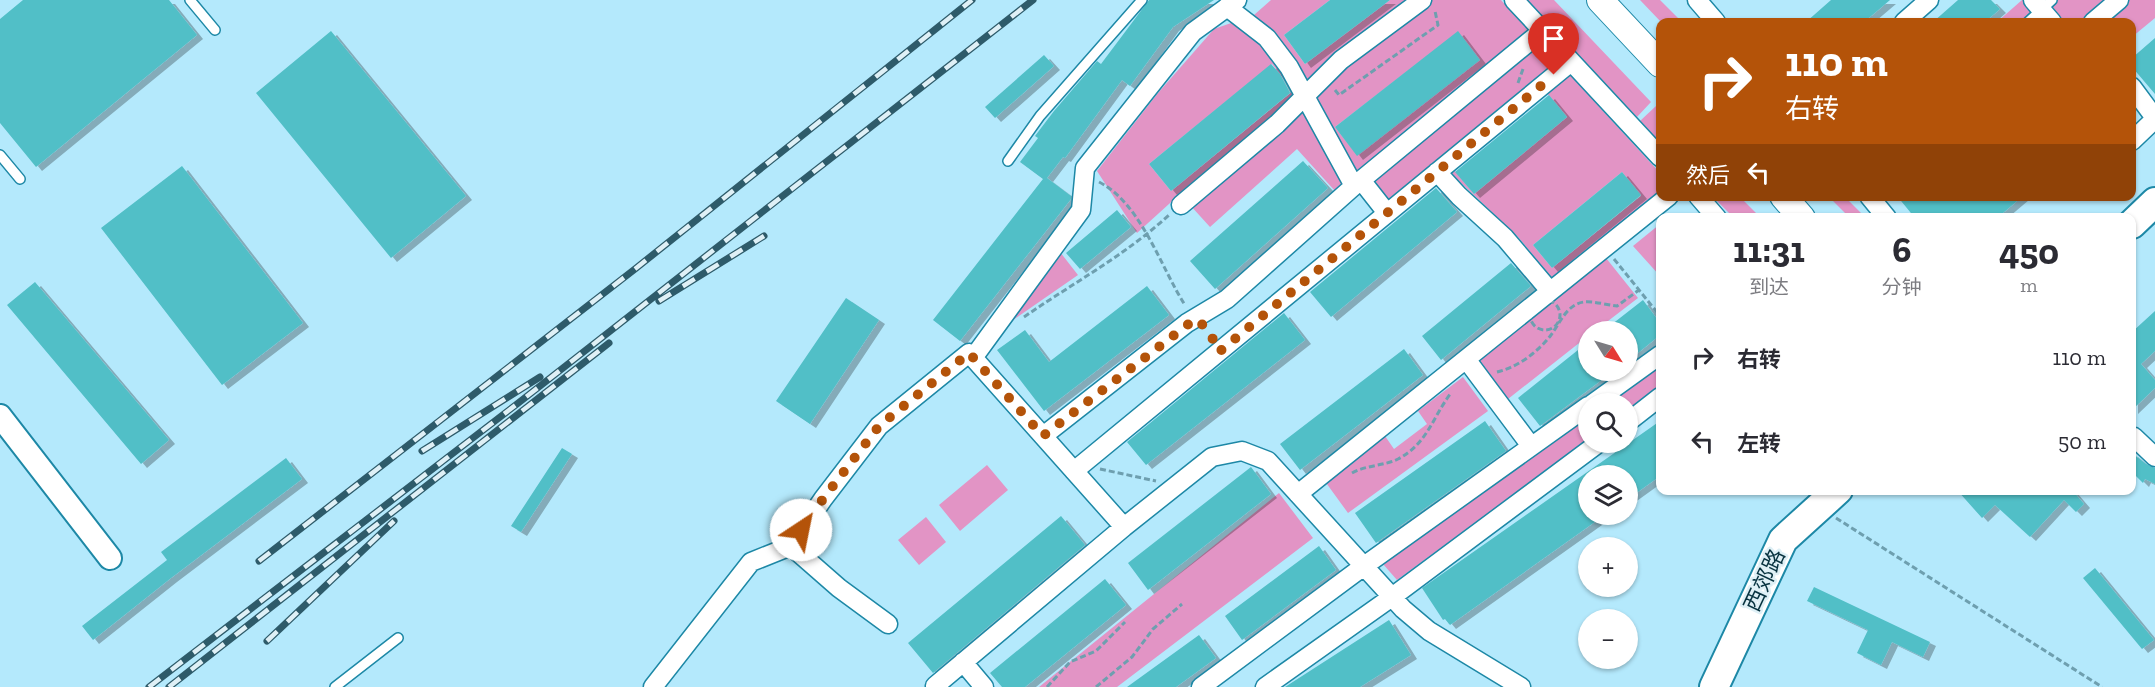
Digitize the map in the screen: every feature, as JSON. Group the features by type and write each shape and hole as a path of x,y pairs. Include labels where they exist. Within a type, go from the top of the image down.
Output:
{"main road":[{"path":"1600,0 1656,60"},
{"path":"1787,201 1798,213"},
{"path":"2136,220 2155,202"},
{"name":"西郊路","path":"1713,687 1783,540 1829,499"}],"street":[{"path":"1514,0 1656,153"},
{"path":"1909,18 1929,0"},
{"path":"2098,18 2119,0"},
{"path":"1705,3 1714,18"},
{"path":"973,358 1081,210 1085,168 1193,32 1232,4 1267,38 1289,67 1358,183 1387,213"},
{"path":"1181,205 1277,124 1341,60 1428,4"},
{"path":"1043,436 1195,319 1227,299 1358,183 1542,31"},
{"path":"1074,471 1571,62"},
{"path":"2136,93 2155,119 2136,137"},
{"path":"1437,172 1504,238 1550,291"},
{"path":"1298,494 1663,201"},
{"path":"1702,201 1713,213"},
{"path":"1873,201 1883,213"},
{"path":"653,687 751,562 791,546 823,499 879,426 969,353 1124,527"},
{"path":"1607,393 1656,358"},
{"path":"1466,359 1531,446"},
{"path":"1638,414 1656,401"},
{"path":"1200,687 1364,566 1578,413"},
{"path":"0,416 110,558"},
{"path":"2136,439 2155,457"},
{"path":"935,686 1124,527 1212,457 1242,451 1268,461 1392,597 1429,631 1521,687"},
{"path":"1265,687 1392,597 1585,453"},
{"path":"791,546 839,588 888,624"},
{"path":"963,662 984,687"}],"lane":[{"path":"190,0 215,30"},
{"path":"1008,161 1040,116 1142,0"},
{"path":"2033,18 2045,8"},
{"path":"0,155 20,179"},
{"path":"335,687 398,638"}],"path":[{"path":"1325,76 1339,95 1438,25 1428,4"},
{"path":"1516,91 1523,68 1523,46"},
{"path":"1085,176 1103,183 1130,211 1148,235 1176,291 1195,319"},
{"path":"1605,248 1656,311"},
{"path":"1829,499 2102,687"},
{"path":"1096,687 1132,657 1153,629 1182,604"},
{"path":"1047,687 1070,662 1096,651 1125,622"}],"shaded area":[{"path":"1271,0 1330,0 1284,35 1305,64 1390,0 1501,0 1656,169 1656,193 1553,279 1518,237 1437,160 1387,203 1356,170 1335,191 1297,149 1210,227 1180,194 1137,233 1097,171 1158,93 1214,29 1254,15","holes":["1458,32 1357,155 1335,127","1272,64 1293,91 1171,191 1149,164","1546,92 1567,117 1474,194 1454,170","1622,172 1641,196 1552,268 1533,245"]},
{"path":"1525,0 1554,0 1651,102 1637,117"},
{"path":"1640,0 1660,0 1678,18 1657,18"},
{"path":"2022,0 2155,0 2155,18 2136,34 2136,18 2002,18"},
{"path":"1656,106 1656,138 1640,121"},
{"path":"1717,201 1744,201 1756,213 1729,213"},
{"path":"1833,201 1849,201 1861,213 1845,213"},
{"path":"1656,227 1656,272 1633,246"},
{"path":"1060,252 1078,275 1003,327"},
{"path":"1606,258 1638,298 1608,321 1578,321 1578,344 1508,399 1475,362"},
{"path":"1656,369 1656,391 1638,404 1638,393 1622,393"},
{"path":"1463,377 1488,411 1348,513 1324,480 1385,436 1394,449 1427,424 1418,411"},
{"path":"1578,424 1578,447 1397,580 1383,564"},
{"path":"987,465 1008,490 960,531 939,505"},
{"path":"1279,493 1313,538 1117,687 1039,687"},
{"path":"926,517 946,542 919,565 898,540"}],"building":[{"path":"23,0 169,0 197,35 36,167 0,123 0,19"},
{"path":"1149,0 1214,0 1173,27 1130,86 1122,80 1065,158 1063,157 1047,178 1071,196 1071,199 960,341 933,320 1043,179 1020,162 1038,138 1035,136 1054,111 1097,61 1101,64"},
{"path":"1330,0 1390,0 1305,64 1284,35"},
{"path":"1831,0 1890,0 1869,18 1811,18"},
{"path":"1958,0 1991,0 2000,9 1990,18 1938,18"},
{"path":"331,31 466,196 391,258 256,93"},
{"path":"1458,31 1480,60 1357,156 1335,127"},
{"path":"2155,38 2155,94 2136,72 2136,55"},
{"path":"1044,55 1054,66 995,118 985,107"},
{"path":"1271,64 1280,74 1290,93 1171,191 1149,164"},
{"path":"1549,95 1567,117 1474,194 1455,172"},
{"path":"1303,161 1328,188 1215,289 1190,261"},
{"path":"182,166 303,323 222,385 101,228"},
{"path":"1622,172 1641,195 1552,268 1533,245"},
{"path":"1436,188 1457,212 1331,317 1310,292"},
{"path":"1901,201 2017,201 2003,213 1911,213"},
{"path":"1117,210 1131,227 1080,269 1066,253"},
{"path":"1511,263 1531,286 1441,360 1422,336"},
{"path":"35,282 169,440 141,464 7,305"},
{"path":"1147,286 1169,315 1044,411 997,350 1025,330 1049,362"},
{"path":"846,298 879,320 810,424 776,401"},
{"path":"1643,300 1656,318 1656,338 1638,353 1638,321 1616,321"},
{"path":"2155,311 2155,351 2141,364 2155,380 2155,388 2136,406 2136,328"},
{"path":"1284,313 1305,340 1146,465 1127,442"},
{"path":"1404,349 1423,375 1300,470 1280,444"},
{"path":"1578,350 1578,381 1600,381 1584,393 1578,393 1578,398 1540,426 1518,398"},
{"path":"1485,421 1506,451 1376,543 1355,513"},
{"path":"1656,424 1656,479 1638,492 1638,465 1597,465 1614,453 1638,453 1638,436"},
{"path":"562,448 572,454 521,532 511,526"},
{"path":"2136,456 2155,468 2155,484 2145,479 2143,483 2136,476"},
{"path":"286,458 302,479 93,640 82,626 167,560 161,552"},
{"path":"1251,467 1271,494 1148,590 1128,563"},
{"path":"1578,479 1578,525 1591,525 1450,625 1445,619 1443,620 1422,588"},
{"path":"1961,495 2076,495 2084,504 2076,512 2064,500 2030,537 1995,505 1982,518"},
{"path":"1061,516 1085,545 933,673 908,643"},
{"path":"1319,546 1336,570 1242,640 1225,616"},
{"path":"2095,568 2154,640 2142,649 2083,578"},
{"path":"1105,579 1126,605 1025,687 1002,687 990,673"},
{"path":"1814,587 1930,642 1923,657 1892,642 1881,665 1857,653 1868,630 1807,601"},
{"path":"1389,620 1411,655 1360,687 1285,687"},
{"path":"1199,635 1216,658 1176,687 1127,687"}],"railway":[{"path":"259,561 635,269 972,0"},
{"path":"149,687 517,404 1033,0"},
{"path":"659,301 764,236"},
{"path":"169,687 609,343"},
{"path":"422,451 540,377"},
{"path":"267,641 394,521"}],"route":[{"path":"801,530 879,426 969,353 1043,436 1195,319 1208,329 1219,352 1554,75"}]}
